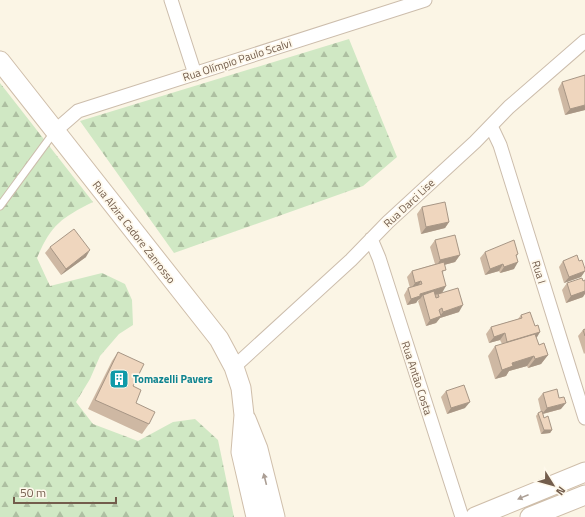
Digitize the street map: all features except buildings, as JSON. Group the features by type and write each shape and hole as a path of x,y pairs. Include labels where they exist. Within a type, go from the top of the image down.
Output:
{"street":[{"path":"172,0 195,74"},
{"name":"Rua Olímpio Paulo Scalvi","path":"55,131 78,111 195,74 393,5 424,0"},
{"name":"Rua Darci Lise","path":"234,367 351,260 508,108 585,41"},
{"name":"Rua Alzira Cadore Zanrosso","path":"0,61 218,339 234,367 241,388 244,415 241,452 256,517"},
{"name":"Rua I","path":"491,126 500,145 585,418"},
{"name":"Rua Antão Costa","path":"371,239 380,258 462,517"},
{"name":"Rua Alzira Cadore Zanrosso","path":"244,415 258,449 275,517"},
{"path":"475,517 585,472"},
{"path":"530,517 585,494"}],"lane":[{"path":"0,206 55,131"}],"green space":[{"path":"349,39 397,157 363,186 174,253 80,121"},
{"path":"0,83 93,202 65,218 58,224 52,230 42,247 37,258 50,286 102,273 125,284 132,300 133,325 119,334 100,356 90,379 76,402 93,424 138,441 173,422 195,419 218,440 234,517 0,517"}],"place":[{"name":"Tomazelli Pavers","path":"119,379"}]}
